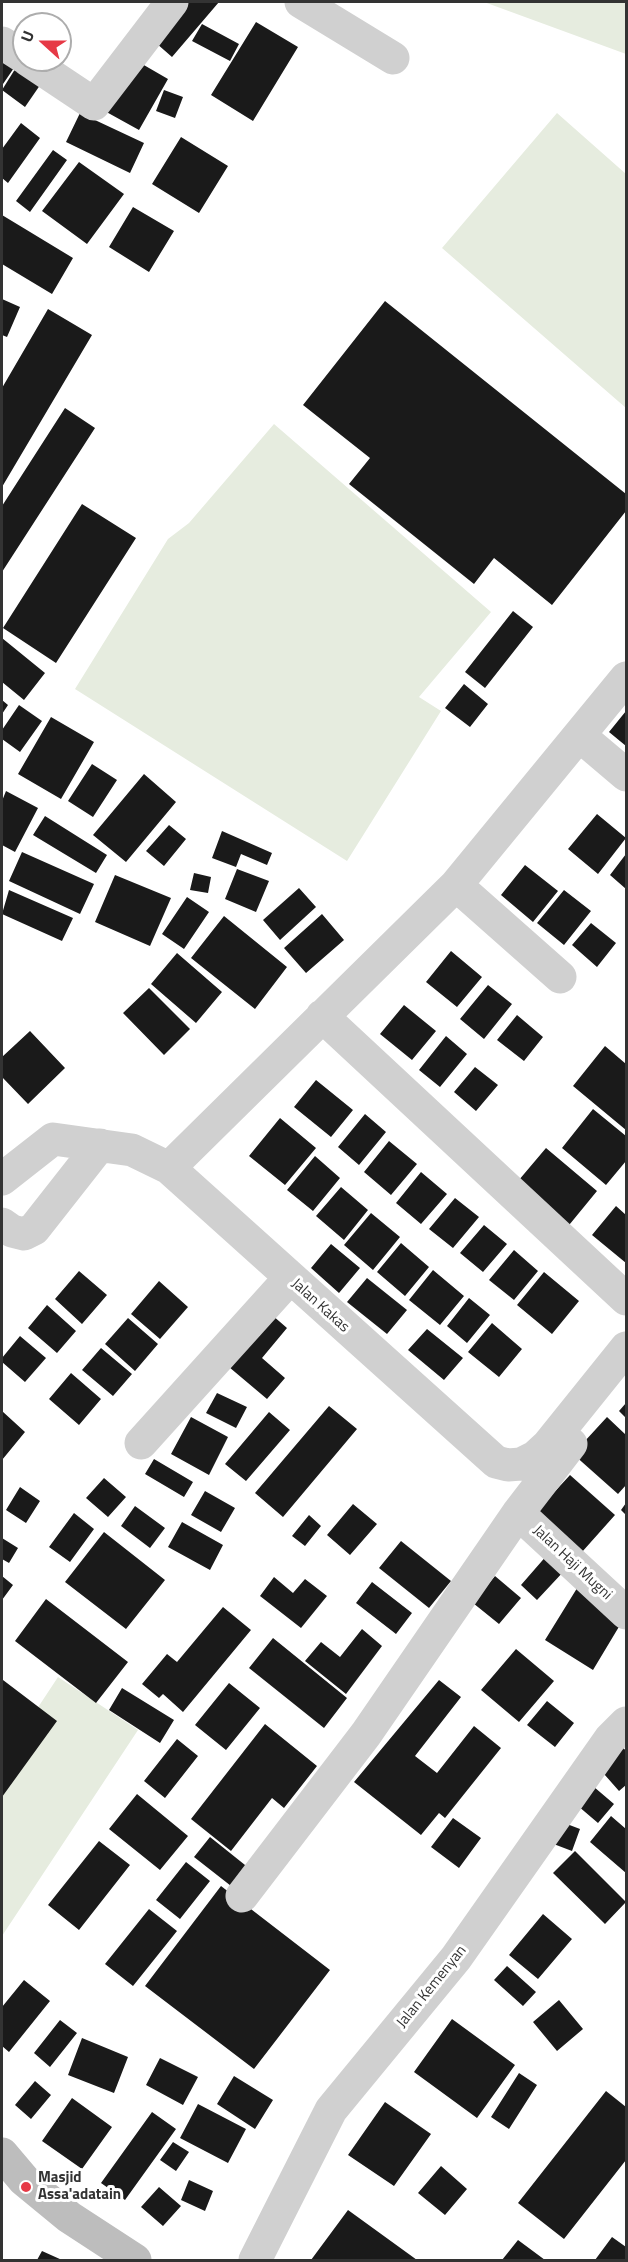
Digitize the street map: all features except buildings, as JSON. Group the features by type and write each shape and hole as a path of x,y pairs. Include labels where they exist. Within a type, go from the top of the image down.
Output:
{"main road":[{"path":"2,2154 24,2180 69,2217 135,2260"}],"street":[{"path":"46,72 94,104 172,2"},
{"path":"301,2 393,58"},
{"path":"168,1168 456,885 627,678"},
{"path":"580,736 627,775"},
{"path":"456,885 560,977"},
{"path":"322,1016 627,1299"},
{"name":"Jalan Kakas","path":"2,1179 53,1139 132,1150 168,1168 289,1279 496,1462 508,1465 521,1464 536,1457 627,1348"},
{"path":"4,1227 24,1234 34,1229 100,1145"},
{"path":"141,1443 289,1279"},
{"path":"242,1896 366,1734 518,1513 627,1373"},
{"name":"Jalan Haji Mugni","path":"518,1513 627,1613"},
{"name":"Jalan Kemenyan","path":"255,2260 331,2110 456,1958 610,1739 627,1723"}],"shaded area":[{"path":"484,2 626,2 626,54"},
{"path":"557,113 626,174 626,408 442,248"},
{"path":"274,424 491,612 419,697 441,711 347,861 75,689 168,539 189,523"},
{"path":"58,1677 138,1730 2,1936 2,1762"}],"place":[{"name":"Masjid Assa'adatain","path":"26,2187"}]}
